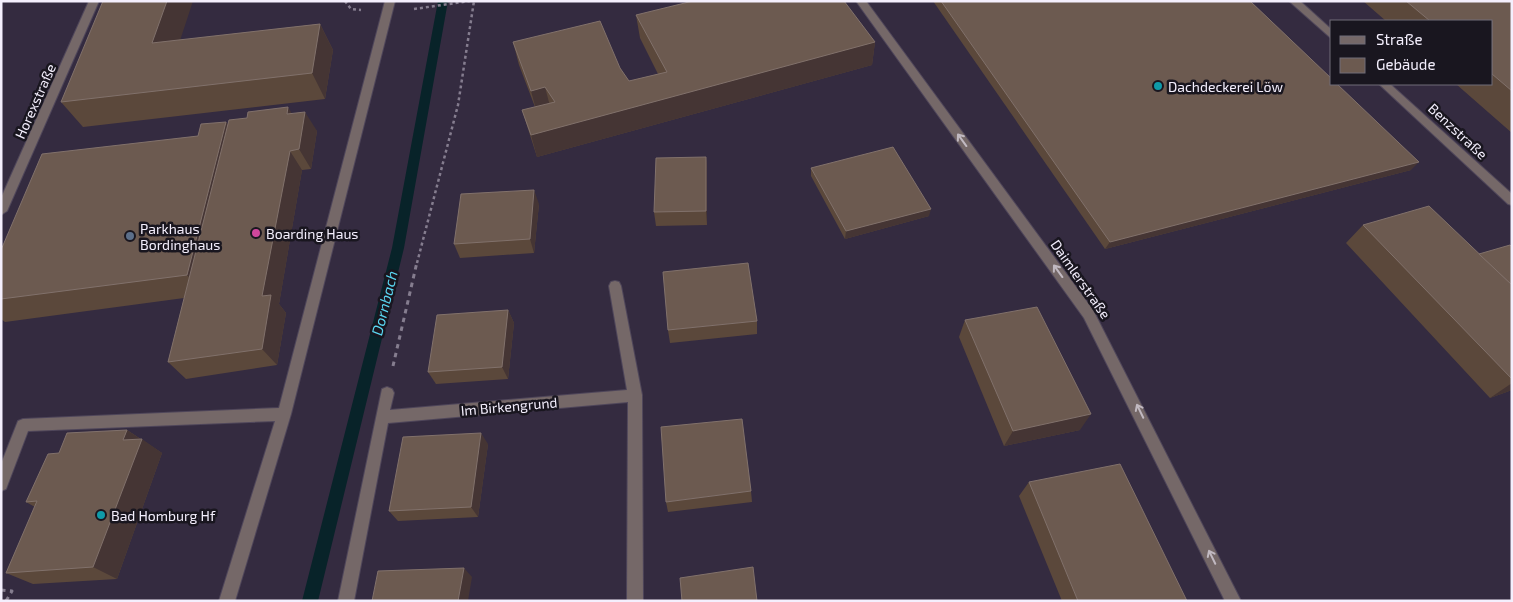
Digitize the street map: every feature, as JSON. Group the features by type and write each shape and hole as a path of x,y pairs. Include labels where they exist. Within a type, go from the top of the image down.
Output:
{"street":[{"name":"Horexstraße","path":"1,211 94,1"},
{"path":"227,601 284,414 378,41 390,1"},
{"name":"Daimlerstraße","path":"861,1 1090,314 1233,601"},
{"path":"1294,1 1330,34"},
{"name":"Benzstraße","path":"1385,85 1512,201"},
{"path":"615,286 634,395 635,601"},
{"path":"346,601 387,393"},
{"name":"Im Birkengrund","path":"383,417 634,395"},
{"path":"1,484 23,425 284,414"}],"path":[{"path":"406,10 470,1"},
{"path":"387,393 422,242 458,105 474,1"},
{"path":"1,590 12,591 6,601"}],"building":[{"path":"103,1 167,1 152,43 320,24 312,73 61,102"},
{"path":"693,1 844,1 875,42 531,135 522,110 555,102 545,87 531,91 513,42 600,21 620,68 629,81 667,72 636,15"},
{"name":"Dachdeckerei Löw","path":"941,1 1250,1 1330,77 1330,85 1338,85 1419,162 1110,242"},
{"path":"1406,1 1512,1 1512,91 1493,75 1493,20 1429,20"},
{"name":"Boarding Haus","path":"288,107 287,114 305,112 299,149 290,151 262,296 271,295 262,349 168,362 229,120 247,118 248,112"},
{"name":"Parkhaus Bordinghaus","path":"226,122 187,275 1,299 1,250 42,154 198,136 201,124"},
{"path":"893,147 931,209 846,231 811,168"},
{"path":"706,157 706,211 654,212 656,158"},
{"path":"534,190 530,239 454,244 461,194"},
{"path":"1429,206 1512,285 1512,379 1363,225"},
{"path":"1510,245 1512,247 1512,285 1479,254"},
{"path":"748,263 757,321 668,330 663,272"},
{"path":"1037,307 1091,414 1013,431 965,320"},
{"path":"508,310 502,367 428,372 437,315"},
{"path":"742,419 751,491 666,502 661,427"},
{"path":"127,430 123,440 142,439 93,567 6,573 37,501 26,502 48,454 59,453 67,433"},
{"path":"481,433 471,507 389,511 403,437"},
{"path":"1120,464 1187,601 1078,601 1029,482"},
{"path":"753,567 757,601 682,601 680,578"},
{"path":"464,568 458,601 372,601 378,571"}],"waterway":[{"name":"Dornbach","path":"310,601 398,248 443,1"}],"place":[{"name":"Dachdeckerei Löw","path":"1158,86"},
{"name":"Boarding Haus","path":"256,233"},
{"name":"Parkhaus Bordinghaus","path":"130,236"},
{"name":"Bad Homburg Hf","path":"101,515"}]}
